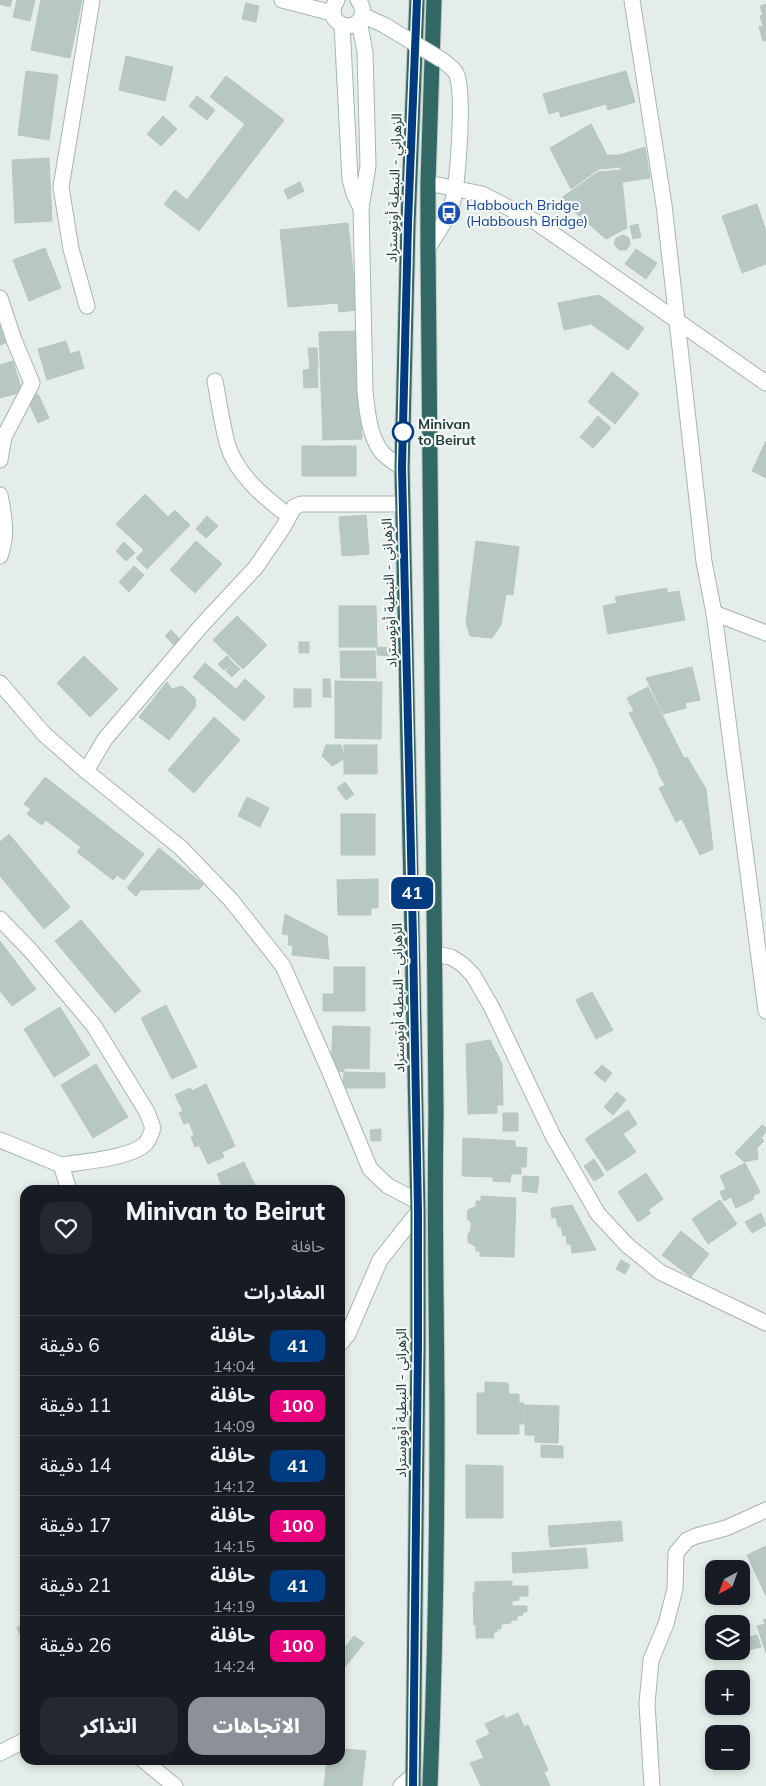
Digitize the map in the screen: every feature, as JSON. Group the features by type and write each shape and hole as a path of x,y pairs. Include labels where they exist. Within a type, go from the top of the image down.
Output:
{"highway":[{"name":"الزهراني - النبطية أوتوستراد","path":"413,1781 418,1206 402,468 408,223 417,0"},
{"path":"430,1786 436,1597 436,1114 428,183 434,0"},
{"path":"417,1114 436,1114"},
{"path":"416,1179 435,1179"}],"street":[{"path":"87,306 70,249 61,187 92,0"},
{"path":"282,0 335,6 337,22 348,26 360,12"},
{"path":"632,0 664,204 704,562 714,613 766,1012"},
{"path":"360,12 364,52 368,166 361,208 365,391 367,412 372,432 381,451 402,468"},
{"path":"360,12 442,60 456,74 460,94 460,136 456,189 452,206 428,248"},
{"path":"342,25 350,179 354,194 361,208"},
{"path":"428,183 482,194 536,222 766,383"},
{"path":"0,298 14,340 32,383 4,437 0,460"},
{"path":"215,381 228,447 235,460 262,495 289,516"},
{"path":"0,495 5,522 4,545 0,556"},
{"path":"86,771 105,739 202,624 256,567 284,526 294,507 301,504 403,504"},
{"path":"714,613 766,633"},
{"path":"0,683 44,734 86,771 181,848 231,900 283,966 370,1168 388,1186 418,1206 380,1260 345,1338"},
{"path":"0,919 31,951 94,1026 147,1112 153,1128 146,1143 140,1148 119,1156 60,1165 0,1140"},
{"path":"434,954 451,957 462,964 473,975 492,1008 553,1136 598,1214 627,1245 660,1272 766,1323"},
{"path":"60,1165 67,1185"},
{"path":"652,1786 647,1704 648,1687 651,1660 666,1624 674,1589 676,1553 687,1540 726,1528 766,1510"},
{"path":"0,1752 20,1742"},
{"path":"149,1765 175,1786"},
{"path":"400,1786 413,1781"}],"building":[{"path":"0,0 12,0 10,7 0,4"},
{"path":"17,0 35,0 30,21 13,17"},
{"path":"41,0 82,0 70,58 31,50"},
{"path":"246,3 259,6 256,22 242,19"},
{"path":"766,4 766,40 763,41 759,27 763,26 760,16 763,15 760,6"},
{"path":"126,56 173,67 165,101 119,90"},
{"path":"26,71 58,75 49,140 18,135"},
{"path":"626,71 635,102 608,110 606,104 561,117 559,111 549,114 543,94"},
{"path":"226,76 284,120 199,231 164,204 175,190 187,200 245,124 210,97"},
{"path":"197,96 215,110 207,120 189,106"},
{"path":"163,116 177,129 161,146 147,134"},
{"path":"591,124 607,155 620,155 645,147 650,178 623,182 621,167 599,169 571,189 550,148"},
{"path":"49,158 52,221 15,223 12,160"},
{"path":"621,170 627,228 606,239 560,199 598,172"},
{"path":"300,182 304,191 288,199 284,190"},
{"path":"757,204 766,231 766,264 742,273 722,216"},
{"path":"348,223 357,310 339,312 338,303 288,307 280,230"},
{"path":"638,224 641,237 633,239 630,226"},
{"path":"623,235 629,238 630,245 626,250 619,250 614,244 616,238"},
{"path":"45,248 61,288 29,301 13,260"},
{"path":"636,249 657,263 646,279 625,264"},
{"path":"599,295 644,328 628,350 591,324 564,330 558,303"},
{"path":"0,320 7,342 0,345"},
{"path":"358,331 362,439 323,440 319,332"},
{"path":"66,341 70,354 79,351 84,368 47,380 38,349"},
{"path":"308,348 317,348 318,368 310,369"},
{"path":"13,361 22,392 0,398 0,365"},
{"path":"317,369 318,387 304,388 303,370"},
{"path":"612,372 639,394 615,424 588,402"},
{"path":"38,394 49,418 38,423 27,399"},
{"path":"598,416 611,428 593,448 580,437"},
{"path":"766,441 766,478 752,471"},
{"path":"302,446 356,446 356,476 302,476"},
{"path":"145,494 168,517 175,510 190,525 147,569 136,558 144,550 116,524"},
{"path":"366,515 369,554 342,556 339,517"},
{"path":"207,516 218,526 206,538 196,529"},
{"path":"196,541 222,564 195,593 170,570"},
{"path":"476,541 519,547 513,595 506,594 501,625 492,638 470,636 466,622"},
{"path":"124,542 135,553 126,561 116,551"},
{"path":"134,566 144,575 129,592 119,582"},
{"path":"667,588 667,593 679,591 685,620 608,634 603,606 617,603 615,597"},
{"path":"339,606 376,606 377,647 339,647"},
{"path":"237,616 267,645 243,669 213,640"},
{"path":"171,630 180,639 174,645 165,636"},
{"path":"299,642 309,642 309,653 299,653"},
{"path":"377,647 392,648 391,656 377,655"},
{"path":"340,651 375,651 376,678 341,678"},
{"path":"84,656 118,689 90,717 57,683"},
{"path":"227,656 233,663 224,670 218,664"},
{"path":"205,663 236,689 245,679 265,697 244,721 193,677"},
{"path":"233,663 240,669 232,677 226,671"},
{"path":"692,667 700,700 685,703 686,708 663,714 646,678"},
{"path":"323,679 330,679 331,697 323,697"},
{"path":"335,681 382,682 381,739 335,738"},
{"path":"167,682 172,689 182,686 195,698 196,706 169,740 139,717"},
{"path":"648,687 684,758 659,772 629,713 634,711 627,698"},
{"path":"294,689 311,689 311,707 294,707"},
{"path":"214,717 240,740 194,793 168,770"},
{"path":"326,745 341,745 344,759 332,766 322,756"},
{"path":"344,745 377,745 377,774 344,774"},
{"path":"687,757 706,789 713,849 700,855 682,819 676,822 659,788 665,785 658,773"},
{"path":"45,777 144,854 124,880 117,875 113,880 77,852 81,847 46,820 42,825 27,814 31,809 24,804"},
{"path":"345,782 354,794 346,800 337,788"},
{"path":"247,797 269,808 260,827 238,816"},
{"path":"341,814 375,814 375,855 341,855"},
{"path":"9,834 70,907 44,929 0,876 0,842"},
{"path":"159,848 203,884 200,889 141,890 136,896 127,888"},
{"path":"378,879 378,908 371,908 371,915 338,915 337,880"},
{"path":"285,914 327,936 329,959 292,955 293,945 288,945 289,935 282,934"},
{"path":"81,920 141,991 115,1013 55,941"},
{"path":"0,941 36,989 12,1006 0,991"},
{"path":"334,967 365,967 365,1011 323,1011 323,994 334,994"},
{"path":"592,992 613,1030 596,1039 576,1000"},
{"path":"166,1005 197,1067 172,1079 141,1018"},
{"path":"60,1007 90,1055 54,1077 24,1029"},
{"path":"333,1026 370,1027 369,1069 344,1068 344,1072 331,1071"},
{"path":"490,1040 502,1064 503,1105 497,1105 497,1113 468,1114 466,1044"},
{"path":"96,1064 128,1117 93,1138 61,1085"},
{"path":"602,1065 612,1073 605,1082 594,1073"},
{"path":"344,1072 385,1073 385,1088 343,1088"},
{"path":"206,1084 235,1146 222,1152 224,1157 208,1164 199,1145 195,1147 191,1137 194,1135 189,1122 184,1124 179,1113 183,1111 175,1095 190,1088 192,1091"},
{"path":"617,1092 626,1100 613,1115 604,1107"},
{"path":"628,1110 637,1124 623,1134 636,1152 607,1171 585,1139"},
{"path":"503,1113 518,1113 518,1131 503,1131"},
{"path":"762,1125 766,1128 766,1132 761,1138 764,1141 757,1148 758,1159 744,1162 735,1153"},
{"path":"381,1129 381,1141 371,1141 370,1130"},
{"path":"463,1138 515,1141 515,1147 527,1148 526,1167 521,1167 521,1174 511,1174 510,1182 493,1181 493,1177 462,1176"},
{"path":"594,1159 604,1175 594,1181 584,1166"},
{"path":"244,1162 255,1185 222,1185 217,1174"},
{"path":"745,1163 760,1192 753,1196 754,1199 736,1208 731,1197 724,1201 720,1192 726,1189 720,1176"},
{"path":"646,1173 663,1199 648,1210 651,1213 638,1222 618,1192"},
{"path":"523,1176 539,1177 537,1193 522,1191"},
{"path":"481,1196 516,1198 514,1257 480,1256 480,1251 476,1251 476,1247 468,1242 471,1222 467,1219 468,1210 476,1206 476,1201 481,1201"},
{"path":"720,1200 737,1224 708,1244 692,1219"},
{"path":"572,1205 596,1250 572,1253 571,1244 567,1244 566,1235 563,1236 561,1226 558,1227 556,1217 552,1218 551,1208"},
{"path":"761,1213 766,1225 752,1233 745,1222"},
{"path":"681,1231 709,1254 691,1277 662,1255"},
{"path":"621,1260 630,1265 625,1274 616,1269"},
{"path":"485,1382 508,1383 509,1394 519,1394 519,1403 524,1403 524,1424 519,1424 519,1434 477,1434 477,1393 485,1393"},
{"path":"525,1405 559,1406 558,1443 535,1442 535,1435 525,1435"},
{"path":"541,1445 563,1446 563,1458 541,1457"},
{"path":"466,1465 503,1466 503,1518 466,1518"},
{"path":"621,1521 623,1541 550,1547 548,1526"},
{"path":"766,1546 766,1596 750,1560 747,1555"},
{"path":"586,1548 588,1568 513,1573 512,1553"},
{"path":"512,1581 512,1586 528,1586 528,1596 519,1596 519,1600 512,1601 512,1606 527,1606 527,1612 517,1616 517,1620 511,1620 511,1623 501,1624 501,1629 493,1632 494,1638 476,1638 473,1592 475,1592 475,1582"},
{"path":"766,1619 766,1653 757,1626 765,1624 763,1620"},
{"path":"757,1635 761,1647 750,1650 750,1637"},
{"path":"354,1636 364,1643 345,1667 345,1648"},
{"path":"518,1713 524,1727 528,1725 548,1770 544,1772 550,1786 481,1786 470,1763 484,1758 476,1741 490,1734 485,1724 504,1715 505,1719"},
{"path":"345,1749 366,1751 362,1786 324,1786 326,1765 345,1765"}],"bus line":[{"name":"41","path":"413,1786 418,1212 402,468 408,223 417,0"}],"place":[{"name":"Habbouch Bridge (Habboush Bridge)","path":"449,213"},
{"name":"Minivan to Beirut","path":"403,432"}]}
